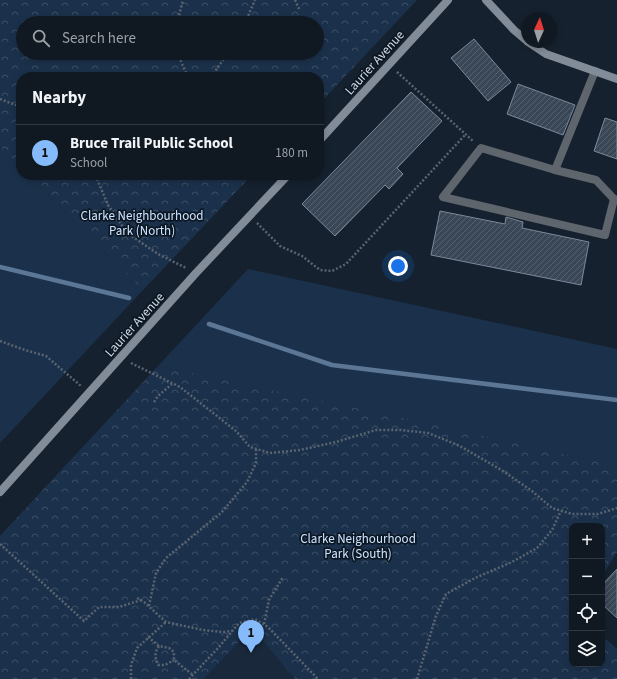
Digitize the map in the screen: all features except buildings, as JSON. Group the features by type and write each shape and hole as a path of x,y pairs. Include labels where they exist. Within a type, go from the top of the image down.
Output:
{"street":[{"name":"Laurier Avenue","path":"324,136 448,0"},
{"path":"486,0 521,36"},
{"path":"536,48 546,54 617,79"},
{"name":"Laurier Avenue","path":"0,492 196,273 283,180"}],"lane":[{"path":"555,170 595,71"},
{"path":"482,148 555,170 596,180 616,200 605,235 443,197 482,148"}],"path":[{"path":"179,16 183,0"},
{"path":"248,16 255,0"},
{"path":"295,0 300,11"},
{"path":"179,60 185,72"},
{"path":"215,72 223,60"},
{"path":"389,64 465,135 482,148"},
{"path":"0,100 16,105"},
{"path":"249,216 280,246 302,256 320,270 332,271 346,264 465,135"},
{"path":"97,180 108,205 127,233 158,254 196,273"},
{"path":"0,341 46,356 89,393"},
{"path":"120,358 180,387 236,431 250,447 270,453 300,450 336,442 376,430 401,430 428,433 466,450 508,475 532,491 552,508 572,514 598,514 617,508"},
{"path":"154,402 158,396 172,384"},
{"path":"149,606 156,573 166,558 222,512 246,482 256,463 256,448"},
{"path":"417,679 436,616 446,594 475,578 512,562 537,548 552,530 561,511"},
{"path":"0,544 84,621 99,607 118,607 142,600"},
{"path":"264,624 269,600 283,577"},
{"path":"137,598 142,600 166,622 203,630 222,632 232,631"},
{"path":"189,679 239,623 255,619 268,627 318,679"},
{"path":"131,679 131,665 137,648 166,622"},
{"path":"148,637 158,646 169,648 174,652 174,660"},
{"path":"158,646 155,652 155,658 158,664 165,665 174,660"},
{"path":"174,660 193,675"}],"shaded area":[{"path":"252,628 295,679 204,679"}],"green space":[{"path":"0,0 417,0 324,99 324,72 16,72 16,163 0,147"},
{"path":"0,147 16,163 16,180 33,180 143,290 0,443"},
{"name":"Clarke Neighbourhood Park (North)","path":"33,180 247,180 143,290"},
{"path":"248,269 617,349 617,466 158,366"},
{"name":"Clarke Neighourhood Park (South)","path":"158,366 426,423 617,466 617,552 605,571 605,523 569,523 569,667 605,667 605,639 617,649 617,679 295,679 252,628 204,679 0,679 0,536"}],"waterway":[{"path":"0,267 129,298"},
{"path":"209,324 332,365 617,400"}],"place":[{"name":"Bruce Trail Public School","path":"251,653"}]}
